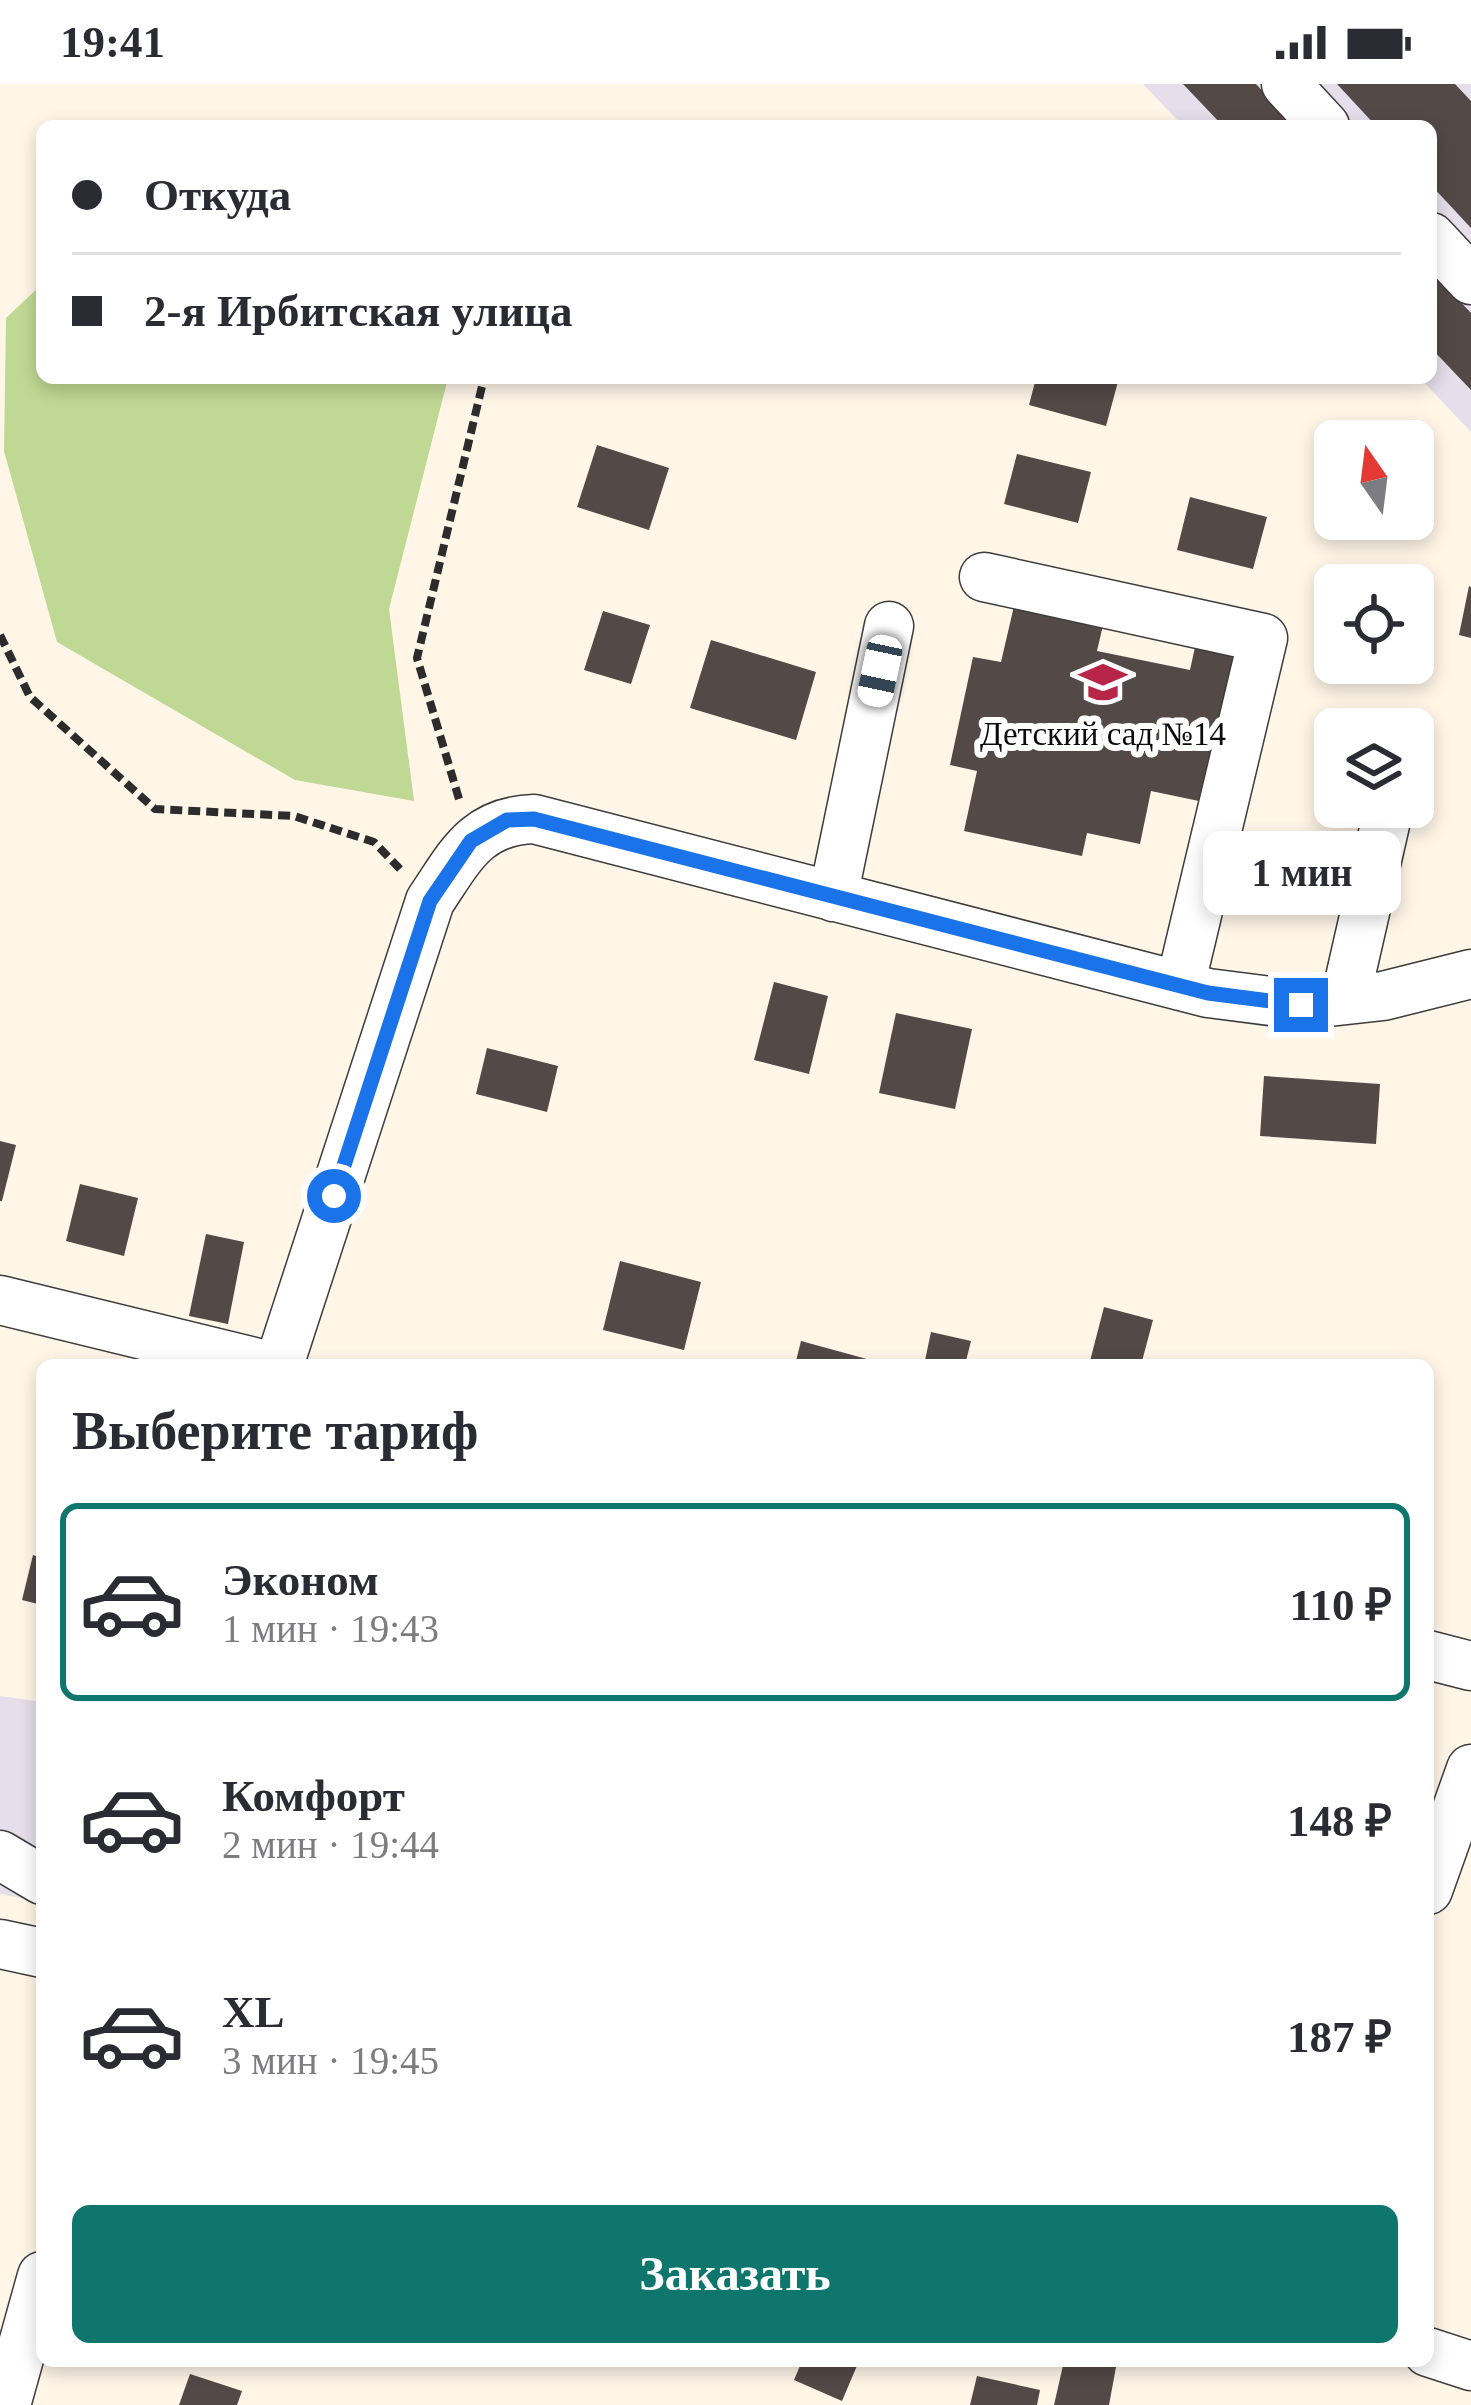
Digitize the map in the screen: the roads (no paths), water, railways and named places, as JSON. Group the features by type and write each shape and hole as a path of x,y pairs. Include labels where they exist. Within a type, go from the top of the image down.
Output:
{"street":[{"path":"1286,84 1319,120"},
{"path":"1437,243 1471,280"},
{"path":"984,577 1263,638 1180,986"},
{"path":"833,897 889,626"},
{"path":"281,1359 430,901 489,830 534,819 1180,986 1301,1005 1383,996 1471,974"},
{"path":"1345,1000 1384,828"},
{"path":"0,1300 241,1359"},
{"path":"1434,1657 1471,1666"},
{"path":"1434,1874 1471,1769"},
{"path":"0,1855 36,1876"},
{"path":"0,1943 36,1952"},
{"path":"5,2405 36,2297"},
{"path":"1434,2354 1471,2366"}],"place":[{"name":"Детский сад №14","path":"1103,682"}]}
